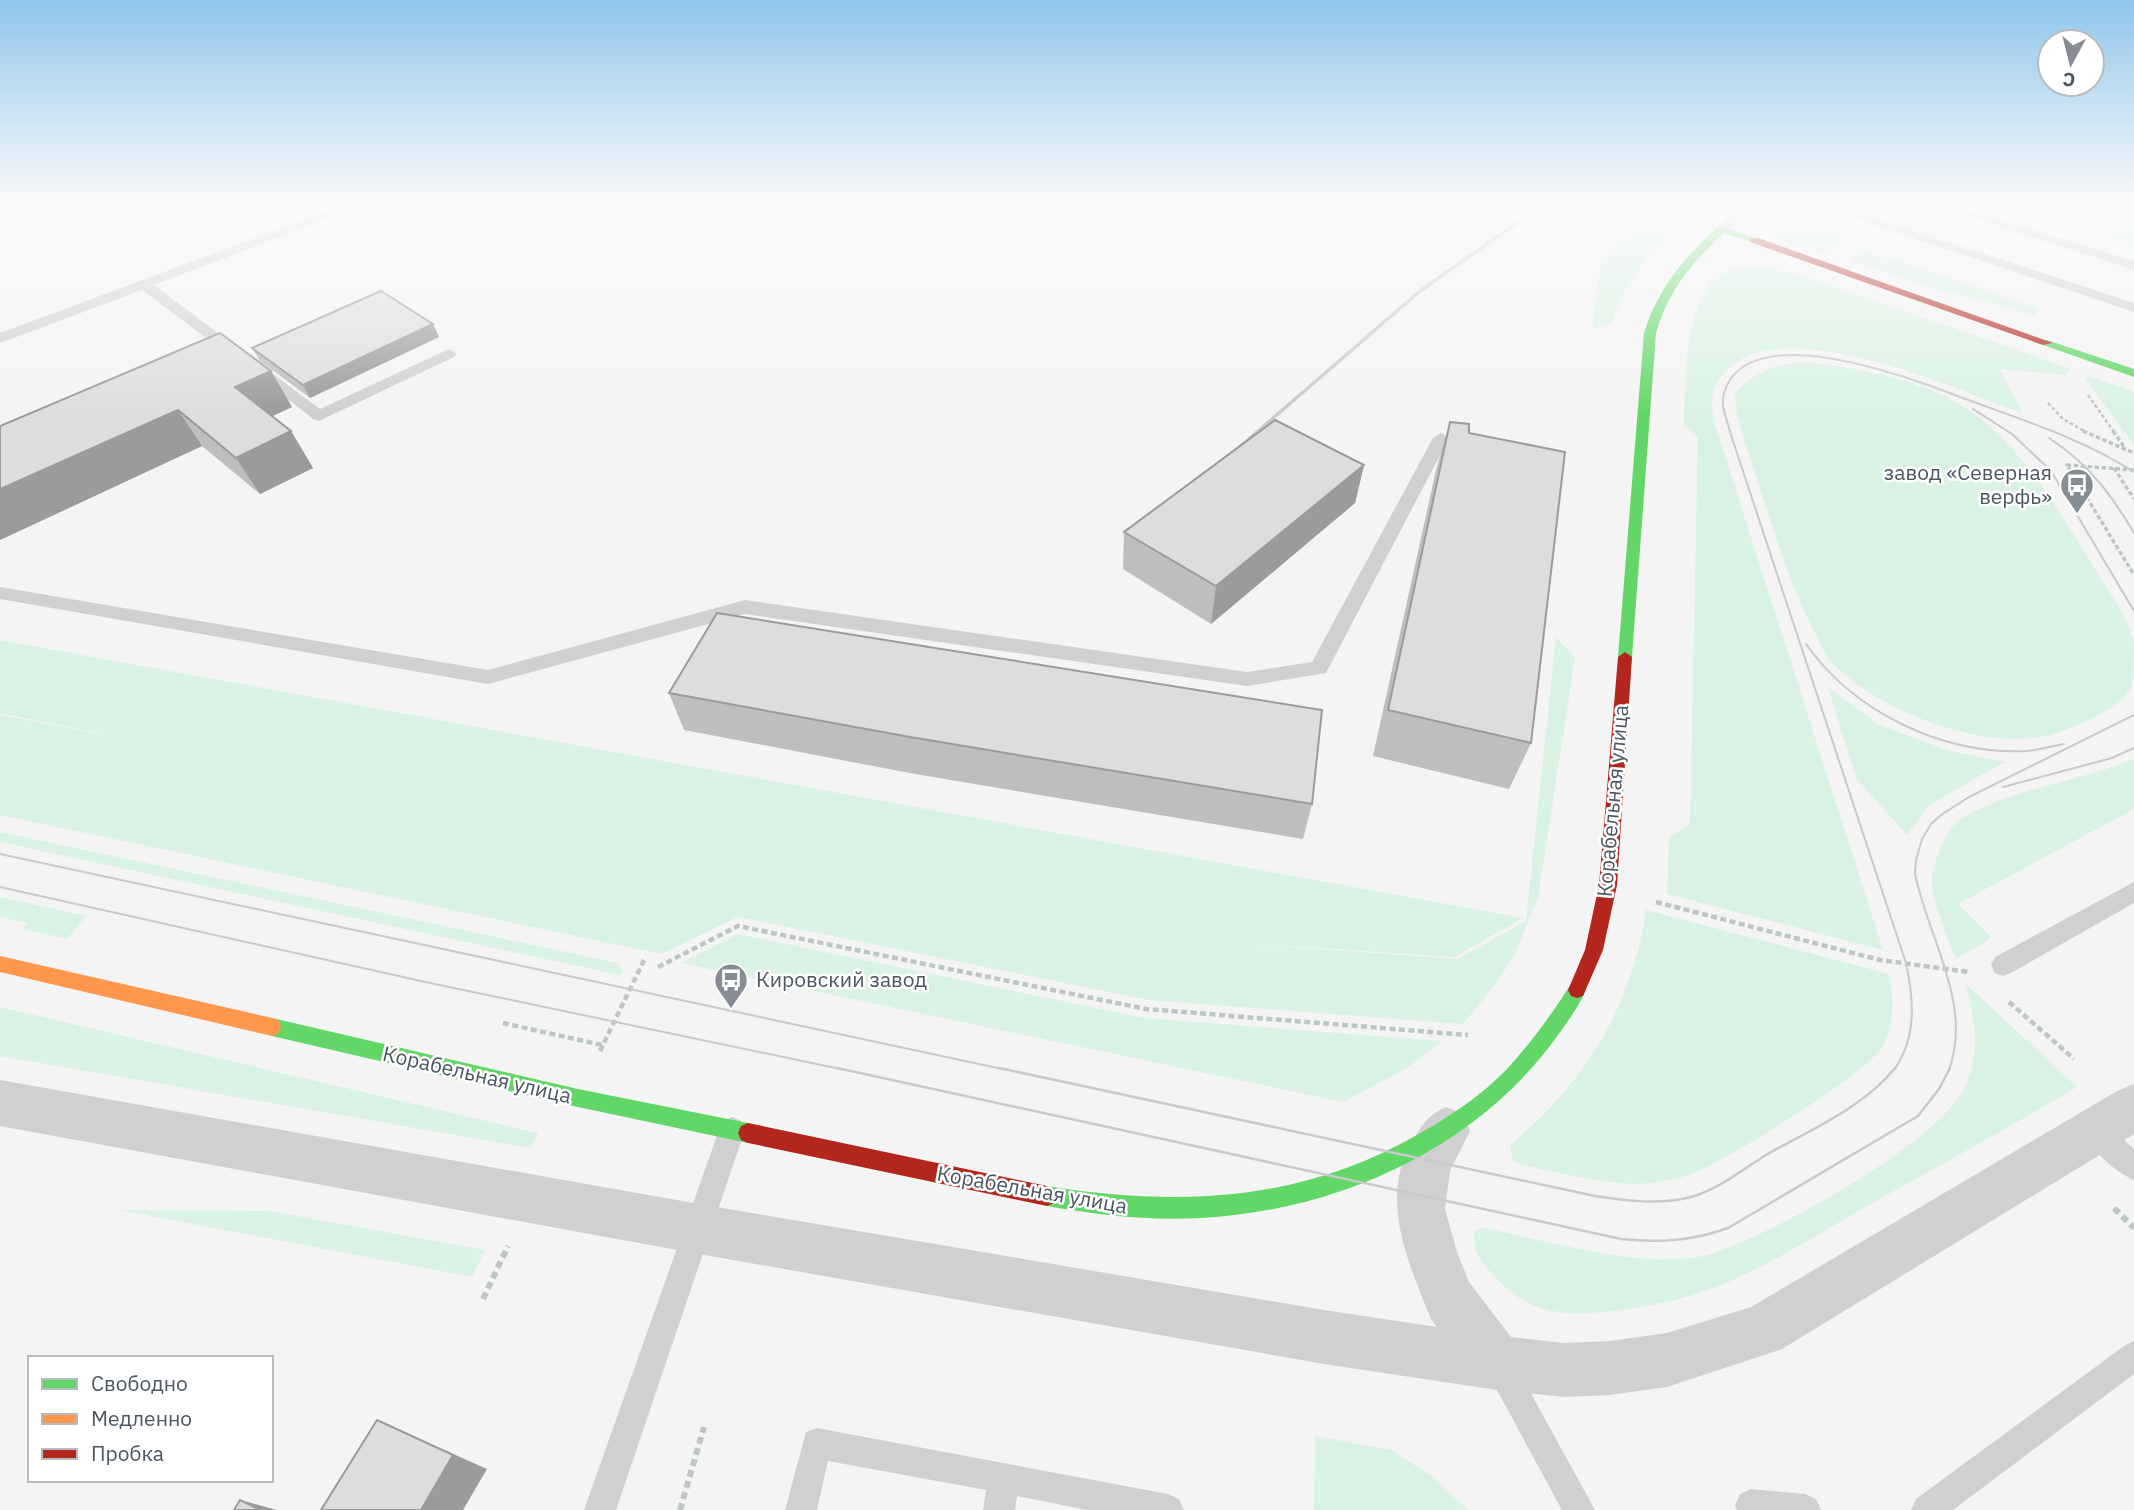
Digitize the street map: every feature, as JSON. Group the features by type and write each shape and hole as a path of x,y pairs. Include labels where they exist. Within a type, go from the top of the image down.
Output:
{"street":[{"name":"Корабельная улица","path":"0,964 578,1098 1082,1203 1149,1209 1204,1209 1267,1201 1373,1170 1446,1131 1485,1104 1540,1049 1581,984 1591,958 1608,885 1650,333 1657,305 1674,274"},
{"path":"1851,274 2134,373"},
{"path":"0,1103 699,1229 1324,1337 1497,1363 1564,1370 1610,1368 1667,1360 1763,1330 2115,1119"},
{"path":"1446,1131 1426,1165 1420,1209 1431,1252 1450,1300 1497,1363"}],"lane":[{"path":"0,338 173,274"},
{"path":"2032,274 2134,308"},
{"path":"145,285 319,416 449,354"},
{"path":"0,593 488,677 745,607 1247,678 1319,668 1441,438"},
{"path":"2003,965 2134,892"},
{"path":"2115,1119 2134,1167"},
{"path":"600,1510 630,1413 699,1229 732,1130"},
{"path":"1927,1510 2134,1356"},
{"path":"1497,1363 1579,1510"},
{"path":"801,1510 817,1443 1168,1510"},
{"path":"999,1510 1004,1478"},
{"path":"1751,1505 1805,1510"}],"path":[{"path":"2084,389 2126,449"},
{"path":"2048,403 2053,412 2064,419 2134,453"},
{"path":"2134,470 2067,464 2134,575"},
{"path":"2114,468 2134,499"},
{"path":"1656,902 1880,960 1959,969 1982,977"},
{"path":"658,967 738,926 1146,1009 1468,1035"},
{"path":"596,1058 645,958"},
{"path":"2002,995 2074,1059"},
{"path":"503,1023 602,1045"},
{"path":"2114,1208 2134,1228"},
{"path":"483,1299 509,1244"},
{"path":"680,1510 704,1427"}],"green space":[{"path":"1599,274 1635,274 1619,302 1612,322 1592,330"},
{"path":"1723,274 1801,275 2071,369 2065,375 2000,369 2022,413 1913,373 1825,351 1784,349 1750,355 1724,373 1713,393 1712,406 1716,428 1883,950 1667,894 1669,838 1690,823 1698,437 1684,424 1687,364 1694,319 1711,284"},
{"path":"1890,274 1938,274 2040,309 2035,315"},
{"path":"1804,362 1892,377 1936,392 1973,413 2011,447 2043,488 2124,616 2134,643 2131,687 2125,696 2091,719 2041,737 1986,737 1932,723 1905,712 1867,691 1830,661 1792,582 1772,527 1737,416 1735,393 1758,374 1775,367"},
{"path":"2089,376 2134,392 2134,445 2086,380"},
{"path":"1556,637 1575,658 1538,898 1514,956 1495,985 1463,1024 1148,1000 738,917 661,954 0,815 0,715 131,740 0,713 0,640 1523,918 1455,957 1209,941 1457,959 1526,921"},
{"path":"1828,687 1879,725 1947,750 2004,762 1929,805 1907,835 1856,778"},
{"path":"2134,759 2134,809 1958,904 1990,936 1989,940 1956,959 1938,911 1932,881 1939,852 1953,826 1968,815 2012,796"},
{"path":"0,832 618,963 623,971 620,975 0,842"},
{"path":"0,897 86,916 67,939 23,929 27,923 0,917"},
{"path":"1646,910 1889,974 1892,1011 1887,1038 1872,1059 1825,1095 1735,1152 1694,1173 1641,1184 1606,1182 1521,1165 1513,1160 1510,1145 1561,1096 1601,1041 1617,1011 1629,979"},
{"path":"738,934 1145,1018 1443,1041 1407,1068 1343,1102 681,963"},
{"path":"1965,983 2077,1087 1776,1258 1732,1280 1686,1297 1611,1311 1553,1311 1540,1308 1515,1295 1492,1274 1478,1254 1475,1231 1483,1228 1605,1254 1654,1259 1697,1257 1744,1241 1815,1205 1854,1183 1923,1133 1949,1109 1965,1087 1973,1062 1975,1035"},
{"path":"0,1007 538,1133 530,1148 0,1056"},
{"path":"120,1210 269,1211 485,1250 472,1277"},
{"path":"1315,1436 1391,1450 1431,1476 1468,1510 1314,1510"}],"building":[{"path":"381,291 433,324 303,385 252,348"},
{"path":"220,333 271,371 235,387 291,431 236,458 178,410 0,489 0,426"},
{"path":"1275,420 1364,465 1216,586 1124,532"},
{"path":"1450,422 1469,424 1469,433 1565,452 1531,743 1388,710"},
{"path":"717,613 1322,710 1312,804 910,737 669,693"},
{"path":"377,1420 453,1455 421,1510 321,1510"},
{"path":"240,1500 260,1510 234,1510"}],"tram line":[{"path":"1894,1070 1907,1045 1912,1018 1906,963 1731,435 1724,409 1724,393 1739,370 1765,358 1798,355 1834,359 1909,379 2029,422 2072,439 2134,472"},
{"path":"1973,409 2012,434 2051,471 2134,611"},
{"path":"2049,438 2098,480 2134,533"},
{"path":"1806,644 1849,690 1875,709 1932,737 1963,746 1995,750 2027,751 2064,744"},
{"path":"1949,1070 1955,1045 1956,1021 1946,971 1915,874 1922,839 1931,824 1941,815 1969,797 2134,715"},
{"path":"2003,787 2112,758 2134,748"},
{"path":"0,854 1007,1070"},
{"path":"0,887 430,983 845,1070"},
{"path":"837,1068 1621,1239 1649,1241 1688,1238 1728,1228 1918,1116 1939,1089 1949,1070"},
{"path":"999,1068 1595,1196 1655,1202 1691,1197 1721,1184 1766,1155 1852,1107 1895,1068"}],"railway":[{"path":"1257,432 1420,291 1444,274"},
{"path":"1236,451 1259,431"}],"traffic: fast":[{"path":"1625,657 1650,333 1661,302 1677,274"},
{"path":"2047,343 2134,373"},
{"path":"1047,1196 1098,1204 1200,1208 1251,1203 1301,1193 1350,1178 1397,1158 1442,1132 1488,1098 1531,1056 1577,990"},
{"path":"272,1027 578,1098 748,1133"}],"traffic: slow":[{"path":"0,964 272,1027"}],"traffic: jam":[{"path":"1852,274 2047,343"},
{"path":"1577,990 1594,950 1608,885 1625,657"},
{"path":"748,1133 1047,1196"}],"place":[{"name":"завод «Северная верфь»","path":"2077,515"},
{"name":"Кировский завод","path":"731,1010"}]}
